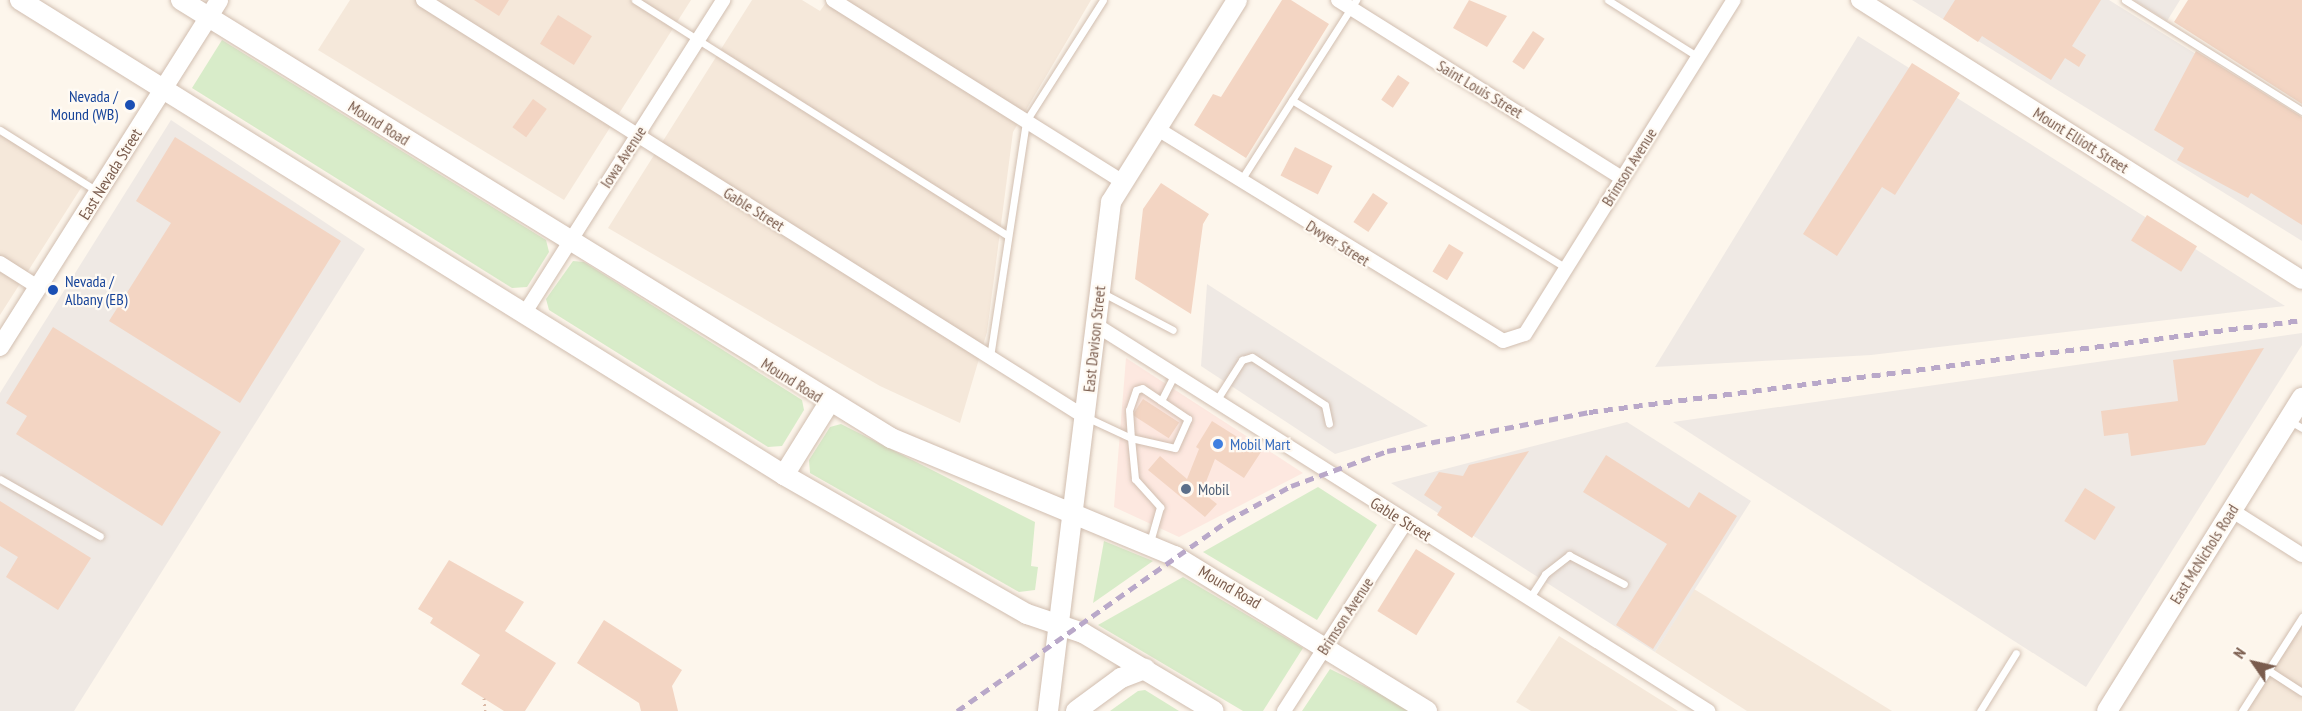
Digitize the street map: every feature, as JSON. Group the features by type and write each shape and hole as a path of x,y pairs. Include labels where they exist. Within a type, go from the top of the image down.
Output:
{"main road":[{"path":"20,0 784,475 1027,614 1056,622 1145,669 1214,711"},
{"name":"Mound Road","path":"181,0 568,243 829,403 919,452 1149,545 1242,594 1427,711"},
{"name":"East Davison Street","path":"1048,711 1056,622 1112,202 1237,0"},
{"name":"East McNichols Road","path":"2107,711 2231,510 2295,424 2302,398"},
{"path":"784,475 829,403"},
{"path":"1076,711 1121,678 1145,669"}],"street":[{"name":"East Nevada Street","path":"0,347 219,0"},
{"name":"Gable Street","path":"423,0 1085,417"},
{"name":"Iowa Avenue","path":"524,314 723,0"},
{"path":"833,0 1123,182"},
{"name":"Saint Louis Street","path":"1338,0 1353,4 1622,178"},
{"name":"Brimson Avenue","path":"1525,334 1734,0"},
{"name":"Mount Elliott Street","path":"1860,0 2302,280"},
{"name":"Dwyer Street","path":"1156,128 1493,336 1503,341 1525,334"},
{"path":"0,263 38,287"},
{"name":"Gable Street","path":"1096,325 1708,711"},
{"path":"2231,510 2302,555"},
{"name":"Brimson Avenue","path":"1284,711 1406,522"}],"lane":[{"path":"635,0 1008,236"},
{"path":"990,357 1026,121 1103,0"},
{"path":"1608,0 1698,57"},
{"path":"2125,0 2302,111"},
{"path":"1240,181 1353,4"},
{"path":"1292,100 1566,268"},
{"path":"0,130 98,192"},
{"path":"1099,291 1173,330"},
{"path":"1216,401 1242,360 1252,357 1325,405 1329,424"},
{"path":"1161,401 1174,375"},
{"path":"1085,417 1131,438 1175,448 1188,419 1142,388 1136,390 1128,410 1131,438 1135,478 1160,507 1149,545"},
{"path":"0,479 100,536"},
{"path":"1529,599 1545,574 1569,555 1624,584"},
{"path":"2242,711 2302,616"},
{"path":"1980,711 2016,653"},
{"path":"2268,670 2302,692"}],"path":[{"path":"484,698 485,711"}],"shaded area":[{"path":"350,0 691,0 564,200 318,50"},
{"path":"752,0 802,0 820,11 828,0 1091,0 1013,132 987,332 960,423 880,386 608,228"},
{"path":"1912,0 2109,0 2302,120 2302,241"},
{"path":"2134,0 2180,0 2167,21"},
{"path":"1858,36 2285,306 1871,355 1655,367"},
{"path":"171,120 365,249 74,711 0,711 0,393"},
{"path":"0,129 88,177 0,315"},
{"path":"1207,284 1428,426 1335,454 1201,366"},
{"path":"2302,333 2302,345 2086,687 1673,422"},
{"path":"1126,358 1303,473 1179,537 1114,507"},
{"path":"1627,422 1751,501 1655,652 1391,483"},
{"path":"1694,589 1892,711 1747,711 1655,652"},
{"path":"2302,625 2302,711 2247,711"},
{"path":"1559,636 1678,711 1531,711 1516,702"}],"green space":[{"path":"222,40 546,240 549,252 527,287 512,288 192,88"},
{"path":"573,261 584,262 802,400 804,410 782,446 768,447 549,310 546,299"},
{"path":"841,424 1035,522 1031,566 1038,567 1035,590 1019,592 810,473 809,460 830,427"},
{"path":"1318,487 1377,525 1317,620 1203,552"},
{"path":"1104,541 1153,561 1093,603"},
{"path":"1183,577 1303,648 1263,711 1243,711 1098,625"},
{"path":"1330,669 1395,701 1411,711 1302,711"},
{"path":"1145,690 1179,711 1110,711 1138,691"}],"building":[{"path":"474,0 509,0 499,16"},
{"path":"1282,0 1291,0 1329,24 1246,158 1194,125 1213,94 1221,97"},
{"path":"1469,0 1507,16 1487,47 1453,28"},
{"path":"1955,0 2101,0 2072,46 2086,55 2079,67 2065,58 2051,80 1982,36 1978,42 1943,19"},
{"path":"2188,0 2302,0 2302,104 2174,22"},
{"path":"558,15 592,36 574,65 540,44"},
{"path":"1533,31 1545,39 1524,70 1512,62"},
{"path":"2196,51 2302,117 2302,225 2251,193 2248,198 2177,160 2184,148 2154,130"},
{"path":"1912,63 1960,93 1895,195 1882,187 1837,256 1803,234"},
{"path":"1398,75 1410,83 1393,108 1381,100"},
{"path":"533,99 547,109 526,137 512,127"},
{"path":"175,137 341,241 240,403 109,321 171,223 136,201"},
{"path":"1295,147 1332,166 1318,195 1280,176"},
{"path":"1161,183 1209,214 1203,224 1191,314 1135,279 1143,209"},
{"path":"1373,193 1388,203 1368,232 1353,222"},
{"path":"2147,215 2197,246 2181,272 2131,240"},
{"path":"1449,244 1464,253 1447,280 1433,271"},
{"path":"53,327 221,432 162,526 16,434 27,416 6,403"},
{"path":"2264,348 2205,445 2131,456 2128,433 2104,436 2101,411 2178,401 2173,360"},
{"path":"1143,399 1179,422 1169,438 1133,415"},
{"path":"1212,421 1261,452 1244,478 1215,459 1202,492 1217,504 1205,517 1148,470 1160,456 1187,479 1199,449 1196,447"},
{"path":"1529,451 1472,538 1437,515 1442,507 1424,495 1439,472 1463,476 1469,465"},
{"path":"1606,455 1689,508 1699,492 1737,516 1653,649 1616,625 1667,544 1583,492"},
{"path":"2085,488 2116,507 2095,540 2064,521"},
{"path":"0,501 91,558 58,610 6,577 18,557 0,546"},
{"path":"1416,549 1455,573 1416,635 1377,611"},
{"path":"449,560 524,602 505,631 556,663 525,711 504,711 461,684 480,655 430,623 433,618 418,609"},
{"path":"604,620 682,670 672,686 678,711 641,711 639,703 577,663"}],"railway":[{"path":"957,711 1227,521 1291,486 1387,451 1589,412 2302,320"}],"place":[{"name":"Nevada / Mound (WB)","path":"130,105"},
{"name":"Nevada / Albany (EB)","path":"53,290"},
{"name":"Mobil Mart","path":"1218,444"},
{"name":"Mobil","path":"1186,489"}]}
